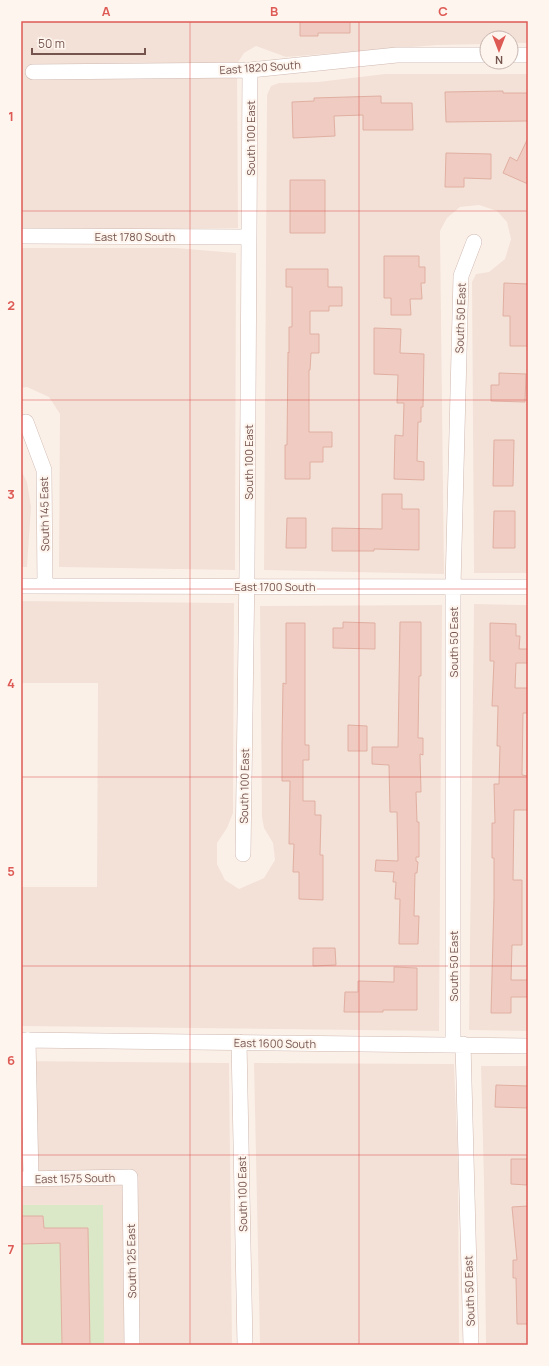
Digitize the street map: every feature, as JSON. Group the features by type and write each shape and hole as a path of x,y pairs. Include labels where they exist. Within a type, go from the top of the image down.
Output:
{"street":[{"name":"East 1820 South","path":"33,72 250,70 397,55 479,55"},
{"name":"South 100 East","path":"243,854 247,586 250,70"},
{"name":"East 1780 South","path":"21,236 249,237"},
{"name":"South 50 East","path":"471,1345 458,1044 453,586 461,276 474,242"},
{"name":"South 145 East","path":"26,422 44,470 45,586"},
{"name":"East 1700 South","path":"21,586 528,587"},
{"name":"East 1600 South","path":"25,1040 528,1046"},
{"path":"25,1040 26,1179"},
{"name":"South 100 East","path":"239,1042 245,1345"},
{"name":"East 1575 South","path":"26,1179 130,1178"},
{"name":"South 125 East","path":"130,1178 132,1345"}],"shaded area":[{"path":"21,21 528,21 528,43 519,43 519,30 479,30 479,44 437,45 286,57 256,46 244,53 237,64 238,228 21,228"},
{"path":"385,74 528,74 528,573 474,573 472,282 476,274 489,272 505,259 511,239 507,222 497,211 479,205 460,207 447,218 440,231 444,574 264,570 267,95 271,86 279,83 318,82"},
{"path":"21,248 176,248 236,253 235,570 59,567 60,414 49,397 27,387 21,388"},
{"path":"21,470 27,482 31,507 27,567 21,567"},
{"path":"21,601 234,603 233,813 227,828 217,843 217,864 225,880 239,889 264,878 275,860 273,843 264,828 262,817 260,606 442,605 439,1031 21,1026 21,887 97,887 98,683 21,683"},
{"path":"474,604 528,605 528,1031 469,1030"},
{"path":"21,1061 229,1063 232,1345 21,1345"},
{"path":"254,1063 454,1064 458,1163 459,1345 260,1345"},
{"path":"481,1066 528,1066 528,1345 486,1345"}],"green space":[{"path":"21,1205 103,1205 104,1345 21,1345"}],"building":[{"path":"300,21 350,21 350,33 318,33 318,36 300,36"},
{"path":"503,91 503,93 528,93 528,121 446,122 445,92"},
{"path":"381,96 381,103 412,103 413,130 363,130 363,115 334,116 335,136 293,138 292,102 314,101 314,98"},
{"path":"528,138 528,184 503,173 510,157 517,161"},
{"path":"446,153 491,154 491,179 464,178 464,187 445,187"},
{"path":"290,180 325,180 325,233 290,233"},
{"path":"384,256 419,256 419,267 425,267 425,283 421,283 422,299 410,299 411,315 391,315 391,298 384,298"},
{"path":"286,269 328,269 328,287 342,287 342,306 329,306 329,311 310,311 310,334 319,334 319,353 311,353 309,370 309,432 332,432 332,447 323,447 323,462 310,462 310,479 285,479 289,327 292,327 292,287 286,287"},
{"path":"504,283 528,284 528,346 510,346 510,316 503,316"},
{"path":"374,328 401,329 400,353 424,354 423,407 421,407 421,422 418,422 417,461 424,462 424,480 394,479 395,435 403,436 404,403 397,403 398,375 374,374"},
{"path":"499,373 526,374 525,402 491,401 491,385 499,385"},
{"path":"494,440 514,440 513,486 493,486"},
{"path":"382,494 402,494 402,509 419,509 419,550 374,549 374,551 332,551 332,528 382,529"},
{"path":"494,511 515,511 515,548 493,548"},
{"path":"287,518 306,518 306,548 286,548"},
{"path":"343,622 375,623 375,649 333,648 333,628 343,628"},
{"path":"400,622 421,622 421,676 419,676 418,738 423,738 423,755 420,754 421,792 416,792 417,822 419,822 419,857 416,857 416,861 418,862 417,873 415,873 414,916 419,916 418,944 399,944 400,899 395,899 396,882 393,882 394,872 375,871 376,860 398,861 397,812 390,812 389,765 372,764 372,747 398,747"},
{"path":"286,623 305,623 305,745 309,745 309,760 303,760 303,801 315,801 315,815 321,815 320,855 323,855 323,900 299,899 299,872 293,872 294,844 289,844 290,781 282,781 283,683 286,684"},
{"path":"490,623 516,624 516,636 520,636 519,649 528,649 528,663 516,663 515,688 528,688 528,713 523,713 522,775 528,776 528,810 514,810 513,880 522,880 522,945 512,945 511,980 528,980 528,997 511,997 511,1013 491,1013 494,899 492,823 495,823 494,784 499,784 500,746 497,746 498,706 492,706 494,661 490,661"},
{"path":"348,725 367,726 367,751 348,751"},
{"path":"313,948 335,948 336,965 313,966"},
{"path":"394,967 417,968 417,1010 344,1012 345,992 358,992 358,981 394,982"},
{"path":"496,1085 528,1086 528,1108 495,1107"},
{"path":"511,1159 527,1159 527,1185 511,1184"},
{"path":"528,1206 528,1324 517,1324 516,1278 513,1278 513,1260 517,1260 512,1207"},
{"path":"21,1216 43,1216 44,1228 88,1228 90,1345 62,1345 60,1243 21,1244"}]}
